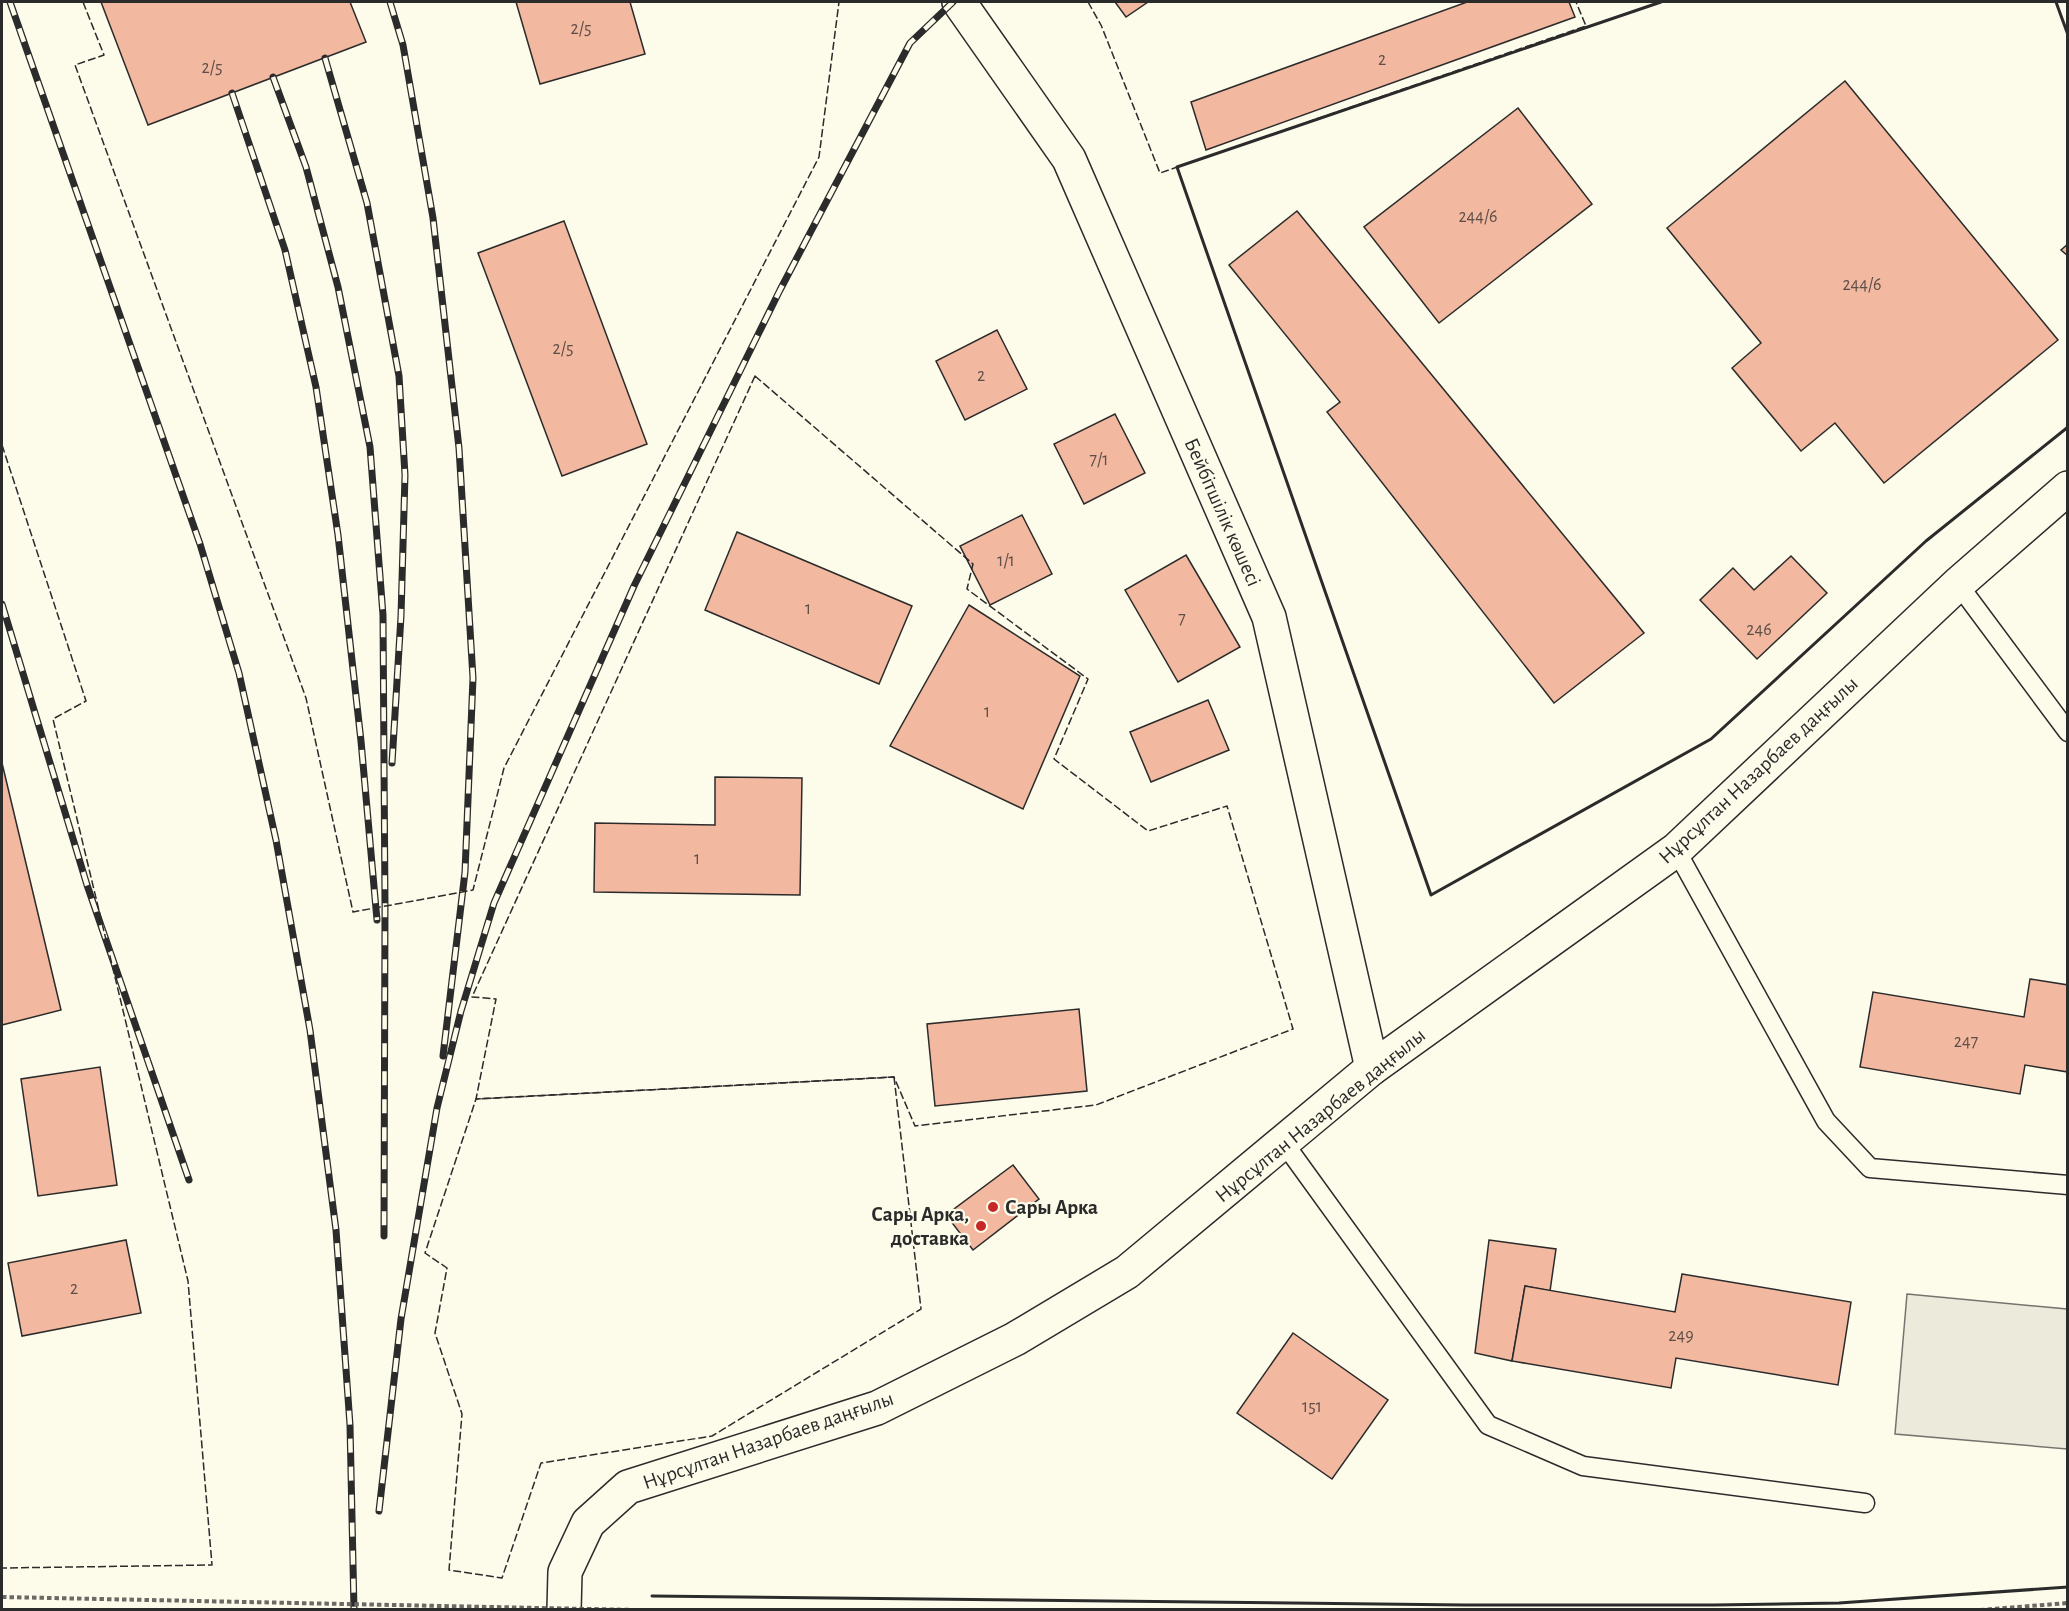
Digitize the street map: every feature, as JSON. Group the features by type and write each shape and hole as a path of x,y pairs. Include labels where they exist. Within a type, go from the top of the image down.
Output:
{"street":[{"name":"Бейбітшілік көшесі","path":"959,2 1069,159 1269,617 1372,1068"},
{"name":"Нұрсұлтан Назарбаев даңғылы","path":"564,1610 565,1572 588,1523 628,1487 877,1408 1015,1339 1127,1272 1372,1068 1676,850 1958,584 2067,488"}],"lane":[{"path":"1958,584 2067,732"},
{"path":"1676,850 1826,1120 1870,1168 2067,1185"},
{"path":"1284,1143 1488,1425 1583,1466 1864,1503"}],"path":[{"path":"2,1597 638,1610"},
{"path":"1980,1610 2067,1603"}],"shaded area":[{"path":"1907,1294 2067,1309 2067,1449 1895,1434"}],"building":[{"path":"101,2 350,2 366,42 148,125"},
{"path":"516,2 630,2 645,54 540,84"},
{"path":"1115,2 1148,2 1126,17"},
{"path":"1467,2 1569,2 1575,17 1206,150 1191,102"},
{"path":"1845,81 2058,340 1884,483 1835,423 1801,451 1732,368 1761,343 1667,228"},
{"path":"1518,108 1592,204 1439,323 1364,227"},
{"path":"1297,211 1644,633 1554,703 1327,412 1340,402 1229,265"},
{"path":"564,221 647,444 562,476 478,253"},
{"path":"2068,244 2068,256 2061,250"},
{"path":"997,330 1027,389 965,420 936,361"},
{"path":"1115,414 1145,473 1084,504 1054,444"},
{"path":"1022,515 1052,574 990,605 960,546"},
{"path":"737,532 912,606 879,684 705,610"},
{"path":"1186,555 1240,647 1178,682 1125,590"},
{"path":"1791,556 1827,593 1757,659 1700,600 1733,568 1754,590"},
{"path":"969,605 1080,676 1023,809 890,746"},
{"path":"1208,700 1229,750 1151,782 1130,732"},
{"path":"2,763 61,1010 2,1025"},
{"path":"715,777 802,778 800,895 594,892 595,823 715,825"},
{"path":"2030,979 2068,985 2068,1072 2025,1065 2020,1094 1860,1067 1873,992 2024,1017"},
{"path":"1079,1009 1087,1091 935,1106 927,1024"},
{"path":"100,1067 117,1185 38,1196 21,1079"},
{"name":"Сары Арка","path":"1013,1165 1039,1199 973,1250 946,1215"},
{"path":"126,1240 141,1313 22,1336 8,1263"},
{"path":"1489,1240 1556,1249 1550,1291 1525,1286 1512,1361 1475,1353"},
{"path":"1682,1274 1851,1302 1838,1385 1676,1358 1671,1388 1512,1361 1525,1286 1675,1312"},
{"path":"1293,1333 1388,1400 1332,1479 1237,1413"}],"railway":[{"path":"10,2 200,544 239,673 276,840 310,1030 336,1230 350,1425 354,1610"},
{"path":"390,2 403,45 433,218 459,448 473,678 465,872 443,1056"},
{"path":"379,1511 401,1319 437,1108 461,1011 494,903 634,586 780,290 910,43 953,2"},
{"path":"325,58 367,203 399,376 405,475 401,616 392,763"},
{"path":"273,77 306,167 338,287 370,447 383,615 384,1236"},
{"path":"232,93 285,250 316,387 338,535 361,741 377,920"},
{"path":"2,604 87,885 189,1180"}],"fence":[{"path":"83,2 104,55 75,65 306,698 353,912 473,890 504,768 819,157 839,2"},
{"path":"1088,2 1101,25 1160,173 1586,26 1576,2"},
{"path":"755,376 973,564 967,589 1088,679 1054,759 1148,831 1227,806 1293,1029 1096,1105 915,1126 894,1077 476,1099 496,999 472,997 755,376"},
{"path":"2,445 86,701 53,719 188,1281 212,1565 2,1568"},
{"path":"894,1077 921,1309 712,1436 541,1463 502,1578 449,1570 462,1414 435,1333 447,1268 425,1253 476,1099 894,1077"}],"wall":[{"path":"1661,2 1177,167 1431,895 1711,739 1926,541 2068,427"},
{"path":"2056,2 2068,35"},
{"path":"652,1596 1465,1605 1714,1605 1839,1603 2068,1587"}],"place":[{"name":"Сары Арка","path":"993,1207"},
{"name":"Сары Арка, доставка","path":"981,1226"}]}
